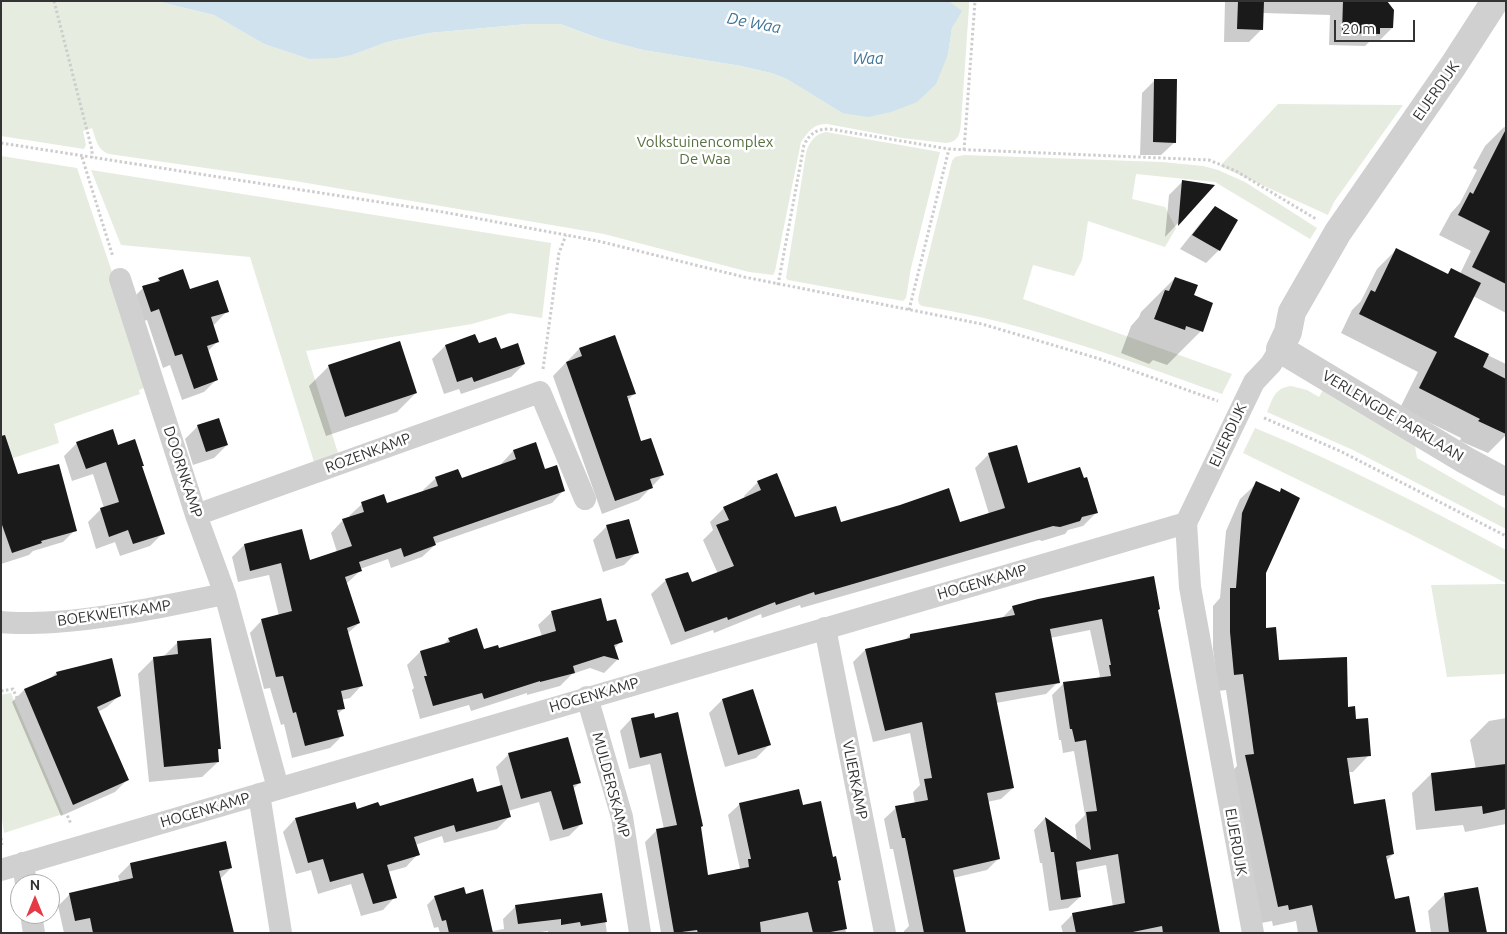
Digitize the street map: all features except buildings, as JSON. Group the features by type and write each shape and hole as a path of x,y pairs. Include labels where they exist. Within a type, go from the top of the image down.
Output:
{"street":[{"name":"EIJERDIJK","path":"1253,933 1190,587 1186,523 1254,382 1271,364 1280,349 1288,332 1292,312 1338,232 1453,66 1495,1"},
{"name":"DOORNKAMP","path":"120,279 196,515 225,594 268,791 280,933"},
{"name":"VERLENGDE PARKLAAN","path":"1280,349 1465,460 1506,482"},
{"path":"540,392 585,499"},
{"name":"ROZENKAMP","path":"196,515 540,392"},
{"name":"HOGENKAMP","path":"1,870 25,873 80,846 1186,523"},
{"name":"BOEKWEITKAMP","path":"1,622 17,624 72,621 122,614 225,594"},
{"name":"VLIERKAMP","path":"825,628 885,933"},
{"name":"MULDERSKAMP","path":"587,697 622,817 640,933"}],"path":[{"path":"54,1 92,150 92,158"},
{"path":"964,150 975,1"},
{"path":"778,285 802,152 808,137 820,129 830,129 949,149 1209,160 1236,170 1338,232"},
{"path":"1,143 443,212 635,250 778,285 982,324 1074,351 1240,409 1342,452 1506,536"},
{"path":"910,310 949,149"},
{"path":"82,157 120,279"},
{"path":"540,392 560,253 566,236"},
{"path":"1,691 13,689 80,846"}],"green space":[{"path":"1,1 156,1 214,15 264,44 309,59 352,55 387,42 429,33 528,24 560,24 601,39 643,50 741,66 771,73 787,79 842,113 948,54 952,28 961,11 949,1 969,1 969,7 961,123 956,139 946,143 902,138 827,124 818,125 812,129 801,142 773,275 749,272 604,234 295,181 109,154 99,147 92,128 83,131 86,145 84,149 1,136"},
{"path":"1278,104 1403,105 1334,202 1328,215 1220,166"},
{"name":"Volkstuinencomplex De Waa","path":"826,132 940,152 911,268 906,298 903,301 788,280 786,278 806,153 813,139"},
{"path":"964,155 1162,162 1203,166 1218,170 1245,182 1317,228 1310,239 1215,182 1136,174 1132,199 1165,207 1176,228 1165,247 1088,221 1082,260 1074,276 1033,265 1023,299 1232,374 1222,394 1074,343 999,322 919,304 918,299 924,273 952,161 955,157"},
{"path":"1,156 77,168 114,278 147,387 139,390 140,394 54,424 59,443 1,462"},
{"path":"91,170 551,243 542,318 510,313 472,324 306,351 338,453 314,462 250,257 121,245"},
{"path":"1291,386 1307,390 1319,397 1323,390 1415,446 1417,458 1506,509 1506,529 1353,450 1267,412 1278,392 1285,387"},
{"path":"1255,428 1350,470 1506,550 1506,583 1243,453"},
{"path":"1506,584 1506,674 1447,677 1431,585"},
{"path":"11,693 63,814 4,833 1,812 1,695"}],"water":[{"name":"Waa","path":"156,1 949,1 962,11 952,28 948,54 936,84 917,102 891,112 868,117 842,113 787,79 771,73 741,66 643,50 601,39 560,24 528,24 429,33 387,42 352,55 336,58 309,59 264,44 214,15"}],"water label":[{"name":"De Waa","path":"754,23"}]}
